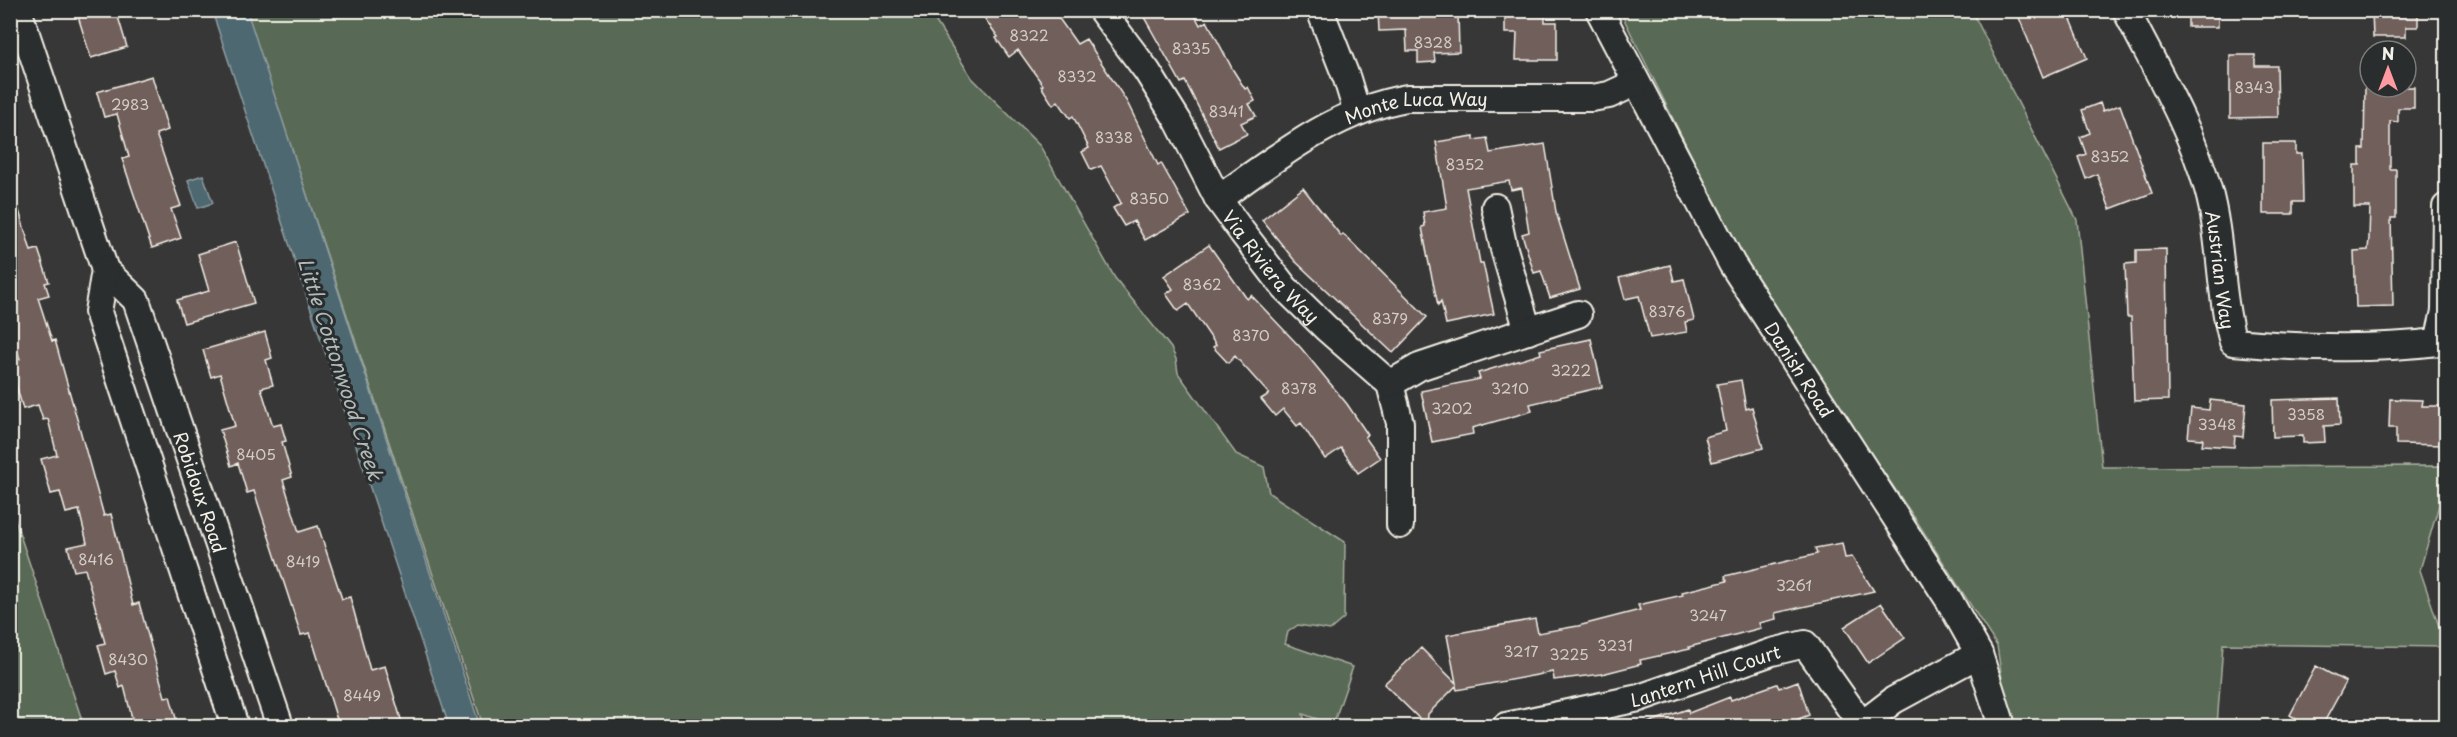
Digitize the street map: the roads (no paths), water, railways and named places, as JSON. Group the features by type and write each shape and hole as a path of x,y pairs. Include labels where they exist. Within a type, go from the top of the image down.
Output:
{"street":[{"name":"Robidoux Road","path":"18,10 105,270 136,300 280,726"},
{"name":"Via Riviera Way","path":"1101,10 1147,71 1178,122 1218,199 1286,288 1327,329 1390,384"},
{"path":"1320,10 1347,79 1357,112"},
{"name":"Danish Road","path":"1599,10 1635,83 1732,264 1948,600 1978,654 2002,726"},
{"name":"Austrian Way","path":"2126,10 2193,146 2208,189 2216,234 2225,313 2233,342 2270,345 2394,346 2438,342 2445,311 2446,207"},
{"name":"Monte Luca Way","path":"1218,199 1294,145 1357,112 1386,102 1407,98 1592,98 1609,95 1635,83"},
{"path":"1495,207 1504,249 1528,331"},
{"name":"Robidoux Road","path":"105,270 98,312 235,726"},
{"path":"1400,525 1400,423 1390,384 1419,367 1578,314"},
{"name":"Lantern Hill Court","path":"1506,726 1650,695 1772,652 1805,644 1861,726"},
{"path":"1861,726 1894,700 1978,654"}],"water":[{"name":"Little Cottonwood Creek","path":"212,11 247,11 480,726 449,726"},
{"path":"203,175 213,203 198,208 188,180"}]}
